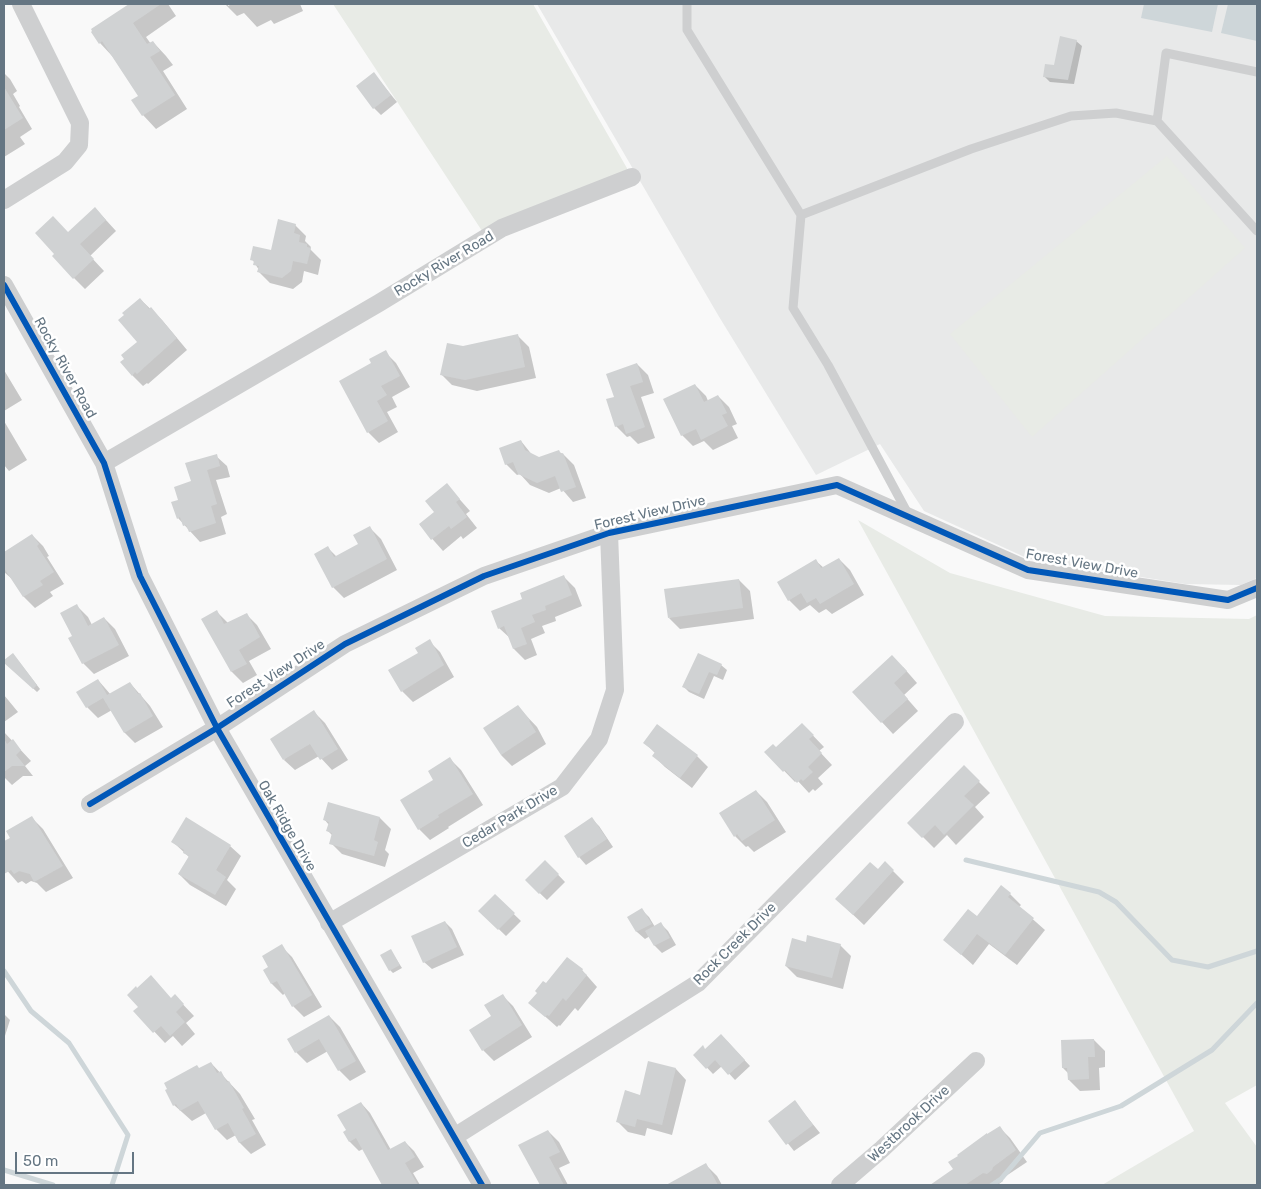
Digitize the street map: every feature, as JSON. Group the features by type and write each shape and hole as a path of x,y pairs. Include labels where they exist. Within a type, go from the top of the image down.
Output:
{"street":[{"path":"4,200 65,162 79,145 80,124 21,4"},
{"name":"Rocky River Road","path":"4,285 104,463 379,303 502,228 632,177"},
{"name":"Oak Ridge Drive","path":"104,463 140,576 217,728 482,1185"},
{"name":"Forest View Drive","path":"90,804 217,728 345,644 484,576 609,532 837,485 1028,570 1228,600 1257,588"},
{"name":"Cedar Park Drive","path":"329,923 562,787 599,739 615,690 609,532"},
{"name":"Rock Creek Drive","path":"454,1137 698,983 955,722"},
{"name":"Westbrook Drive","path":"840,1185 882,1149 976,1061"}],"lane":[{"path":"687,4 687,30 801,215 793,308 828,365 910,518"},
{"path":"1157,121 1166,52 1257,72"},
{"path":"801,215 971,149 1071,116 1116,112 1157,121 1257,231"}],"shaded area":[{"path":"333,4 533,4 632,177 486,237"},
{"path":"537,4 1257,4 1257,578 1241,585 1185,584 1029,559 924,511 880,444 816,475 718,315"},
{"path":"1144,4 1218,4 1212,32 1141,18"},
{"path":"1228,4 1257,4 1257,41 1221,33"},
{"path":"1167,156 1245,248 1032,437 950,334"},
{"path":"858,520 950,573 1105,616 1249,619 1257,615 1257,1085 1225,1103 1257,1147 1257,1185 1102,1185 1194,1131"}],"building":[{"path":"129,4 161,4 133,23 147,44 153,41 160,51 150,57 175,95 142,116 131,100 138,96 102,41 99,44 91,32 91,29"},
{"path":"1060,36 1077,40 1068,80 1043,77 1045,64 1054,65"},
{"path":"374,72 391,95 373,109 356,86"},
{"path":"4,87 23,118 4,130"},
{"path":"95,207 106,220 80,244 94,259 73,279 52,256 54,254 35,233 53,216 68,232"},
{"path":"278,219 296,224 294,233 300,235 299,242 307,244 307,247 311,248 307,264 293,261 291,271 282,278 257,272 259,266 253,265 254,261 250,260 253,246 271,250"},
{"path":"140,298 149,309 151,307 177,338 137,374 135,372 132,376 120,362 124,359 121,355 137,342 118,320 124,315 122,313"},
{"path":"518,334 525,367 465,380 440,375 447,343 463,346"},
{"path":"386,350 400,376 381,386 387,395 377,401 388,421 367,433 339,381 371,363 369,359"},
{"path":"637,363 643,382 630,386 645,427 626,434 623,424 615,427 606,399 614,397 606,374"},
{"path":"695,384 704,402 718,395 727,413 722,415 728,426 701,440 696,429 681,436 663,399"},
{"path":"521,440 525,450 539,457 559,450 561,454 563,453 576,487 561,492 555,476 537,483 518,474 513,462 505,465 499,448"},
{"path":"217,454 220,466 207,470 217,504 211,506 216,523 189,532 186,525 183,526 180,517 177,519 171,502 178,500 174,487 191,481 185,463"},
{"path":"447,483 460,499 456,502 467,517 451,529 449,526 431,540 419,524 434,512 425,501"},
{"path":"370,526 387,559 332,588 314,554 328,546 334,557 358,544 353,535"},
{"path":"32,534 39,544 37,546 54,572 40,581 43,585 23,597 4,568 4,552"},
{"path":"839,558 854,584 820,604 816,598 807,603 801,593 788,601 777,582 816,559 821,568"},
{"path":"564,575 572,595 545,606 546,610 532,615 535,622 521,628 527,644 513,649 504,626 498,629 491,611 522,599 520,593"},
{"path":"739,579 743,608 668,618 664,589"},
{"path":"77,604 88,626 104,617 119,645 82,664 68,638 72,636 60,613"},
{"path":"217,610 224,624 247,613 260,637 239,650 247,664 231,672 201,619"},
{"path":"430,639 444,665 401,692 388,670 418,653 415,648"},
{"path":"13,653 37,685 33,689 4,663 4,660"},
{"path":"698,653 722,664 717,675 709,672 699,694 682,687"},
{"path":"892,655 907,671 894,683 908,699 881,723 852,692"},
{"path":"98,679 107,695 130,682 138,694 140,693 153,716 124,733 103,698 86,708 76,692"},
{"path":"518,705 530,720 536,732 501,755 483,728"},
{"path":"314,710 338,749 320,760 310,744 283,760 270,739"},
{"path":"802,723 814,735 809,739 822,753 808,767 813,772 803,781 801,779 797,783 785,770 783,772 764,752 773,744 776,747"},
{"path":"657,724 698,755 680,778 652,756 655,752 643,743"},
{"path":"4,739 7,744 13,739 21,750 16,755 25,766 12,766 4,772"},
{"path":"450,757 473,794 438,815 439,817 418,830 400,800 433,780 428,771"},
{"path":"964,765 980,781 964,796 974,805 944,835 935,825 922,838 907,823"},
{"path":"756,790 775,820 742,841 737,834 734,837 719,813"},
{"path":"328,802 380,817 374,840 378,842 374,856 329,844 332,833 326,831 329,822 323,820"},
{"path":"32,816 63,866 34,882 30,874 19,871 14,874 11,870 4,874 4,841 10,838 6,831"},
{"path":"186,817 231,845 216,870 226,877 215,895 178,874 189,856 183,853 184,850 171,842"},
{"path":"592,817 607,839 578,858 564,836"},
{"path":"545,860 559,874 539,894 525,880"},
{"path":"885,861 894,870 853,915 835,899 870,862 878,869"},
{"path":"1001,885 1011,893 1008,897 1034,918 1005,955 977,934 961,955 943,940 968,909 977,916"},
{"path":"495,894 515,913 498,930 478,911"},
{"path":"642,908 652,924 636,932 627,917"},
{"path":"445,921 457,947 423,963 411,936"},
{"path":"661,922 670,938 654,946 645,931"},
{"path":"807,935 841,944 832,978 785,966 792,938 806,942"},
{"path":"282,944 312,995 292,1007 277,981 271,984 263,970 268,967 262,956"},
{"path":"391,949 400,965 389,971 380,955"},
{"path":"567,957 583,969 582,971 587,975 566,1001 563,998 549,1016 545,1017 528,1003 537,993 535,991 543,981 546,983"},
{"path":"151,975 171,998 175,994 184,1004 176,1012 185,1022 170,1036 161,1026 153,1033 133,1011 138,1007 127,995"},
{"path":"503,994 522,1025 482,1051 469,1030 491,1016 484,1005"},
{"path":"329,1015 356,1061 338,1071 319,1039 295,1053 287,1039"},
{"path":"721,1034 745,1060 728,1075 715,1060 706,1069 693,1055 703,1045 705,1049"},
{"path":"1094,1039 1095,1057 1088,1057 1089,1079 1068,1080 1067,1068 1062,1068 1061,1040"},
{"path":"648,1061 676,1068 662,1125 637,1119 635,1127 616,1122 625,1090 640,1095"},
{"path":"211,1062 217,1073 221,1071 227,1082 229,1081 256,1134 239,1143 228,1123 215,1130 198,1101 180,1111 176,1104 173,1106 165,1090 167,1089 164,1083 197,1065 199,1068"},
{"path":"795,1100 813,1125 786,1145 768,1121"},
{"path":"361,1102 388,1150 405,1141 415,1157 405,1163 418,1185 382,1185 356,1138 349,1142 343,1132 346,1130 337,1115"},
{"path":"1000,1126 1016,1150 993,1167 987,1174 983,1173 965,1185 930,1185 953,1169 948,1162 987,1133"},
{"path":"548,1130 560,1152 549,1157 564,1185 540,1185 518,1145"},
{"path":"706,1163 718,1185 666,1185"}],"waterway":[{"path":"966,860 1099,892 1116,902 1172,960 1208,967 1257,951"},
{"path":"4,971 31,1011 69,1043 128,1135 112,1185"},
{"path":"992,1185 1001,1179 1040,1133 1121,1106 1212,1050 1257,1003"},
{"path":"4,1170 53,1185"}],"cycle path":[{"path":"4,285 104,463 140,576 217,728 482,1185"},
{"path":"90,804 217,728 345,644 484,576 609,533 837,485 1028,570 1228,600 1257,588"}]}
